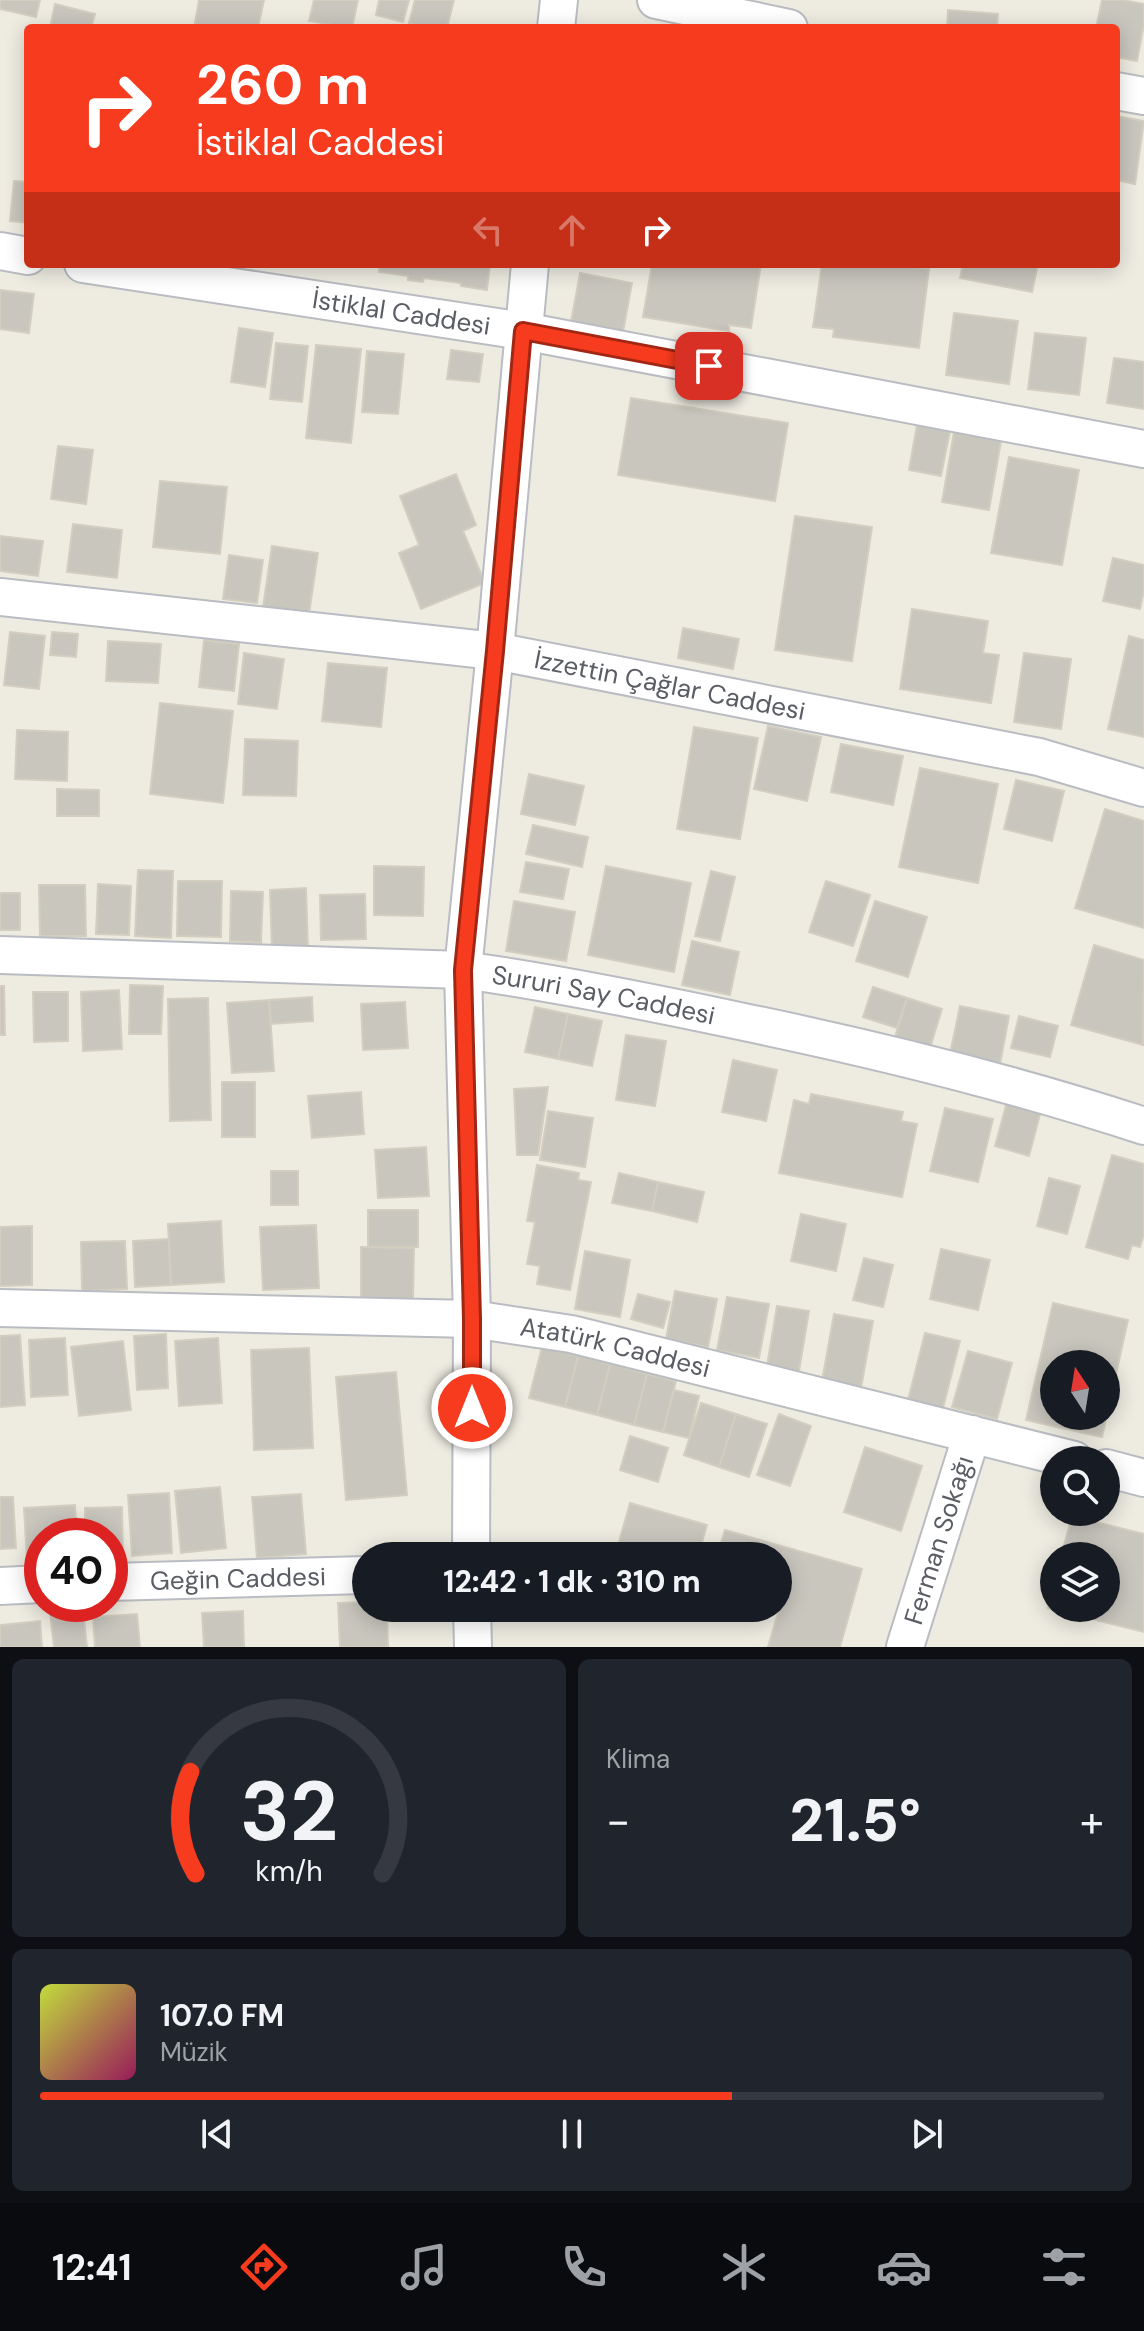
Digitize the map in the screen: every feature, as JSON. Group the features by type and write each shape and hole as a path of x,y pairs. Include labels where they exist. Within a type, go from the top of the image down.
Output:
{"street":[{"path":"556,24 559,0"},
{"path":"656,0 770,24"},
{"path":"1120,92 1144,96"},
{"path":"0,251 24,255"},
{"name":"İstiklal Caddesi","path":"109,268 523,331 1144,449"},
{"path":"471,1542 472,1319 463,970 530,268"},
{"name":"İzzettin Çağlar Caddesi","path":"0,597 495,651 1039,757 1144,788"},
{"name":"Sururi Say Caddesi","path":"0,955 463,970 557,984 855,1045 1079,1105 1144,1126"},
{"name":"Atatürk Caddesi","path":"0,1308 472,1319 571,1334 1040,1451"},
{"name":"Ferman Sokağı","path":"905,1647 972,1434"},
{"path":"1120,1472 1144,1478"},
{"name":"Geğin Caddesi","path":"128,1582 352,1575"},
{"path":"0,1586 24,1585"},
{"path":"472,1622 473,1647"}],"building":[{"path":"0,0 40,0 36,17 0,9"},
{"path":"199,0 264,0 259,24 195,24"},
{"path":"314,0 358,0 353,24 309,21"},
{"path":"379,0 409,0 403,22 376,15"},
{"path":"415,0 454,0 448,24 409,23"},
{"path":"1102,0 1144,4 1144,24 1137,61 1120,58 1120,24 1097,24"},
{"path":"55,4 95,14 92,24 51,24"},
{"path":"948,10 998,14 997,24 947,24"},
{"path":"1120,117 1144,121 1135,184 1120,181"},
{"path":"14,181 24,182 24,223 10,221"},
{"path":"380,268 490,268 487,290 424,278 423,282 408,280 408,276 379,272"},
{"path":"651,268 760,268 751,328 729,325 729,331 643,317"},
{"path":"821,268 929,269 919,348 833,337 834,329 813,327"},
{"path":"962,268 1037,268 1032,292 960,278"},
{"path":"580,273 632,283 623,332 571,322"},
{"path":"0,290 34,294 29,333 0,329"},
{"path":"954,313 1018,321 1009,384 946,375"},
{"path":"239,328 273,333 265,387 231,382"},
{"path":"1035,333 1086,338 1079,395 1028,389"},
{"path":"276,343 308,346 302,402 270,399"},
{"path":"316,345 361,349 351,443 306,438"},
{"path":"451,350 483,354 479,382 447,379"},
{"path":"367,351 404,354 398,414 362,412"},
{"path":"1114,358 1144,362 1144,409 1107,403"},
{"path":"631,398 788,423 775,501 618,475"},
{"path":"917,425 950,431 941,476 909,470"},
{"path":"954,432 1001,441 989,510 942,502"},
{"path":"58,446 93,450 86,504 51,499"},
{"path":"1009,457 1079,470 1062,565 991,553"},
{"path":"456,474 476,525 463,531 485,583 421,609 399,553 419,545 400,496"},
{"path":"160,481 227,487 220,554 153,547"},
{"path":"795,516 872,527 852,661 775,650"},
{"path":"73,524 122,530 117,578 67,572"},
{"path":"0,536 43,541 38,576 0,571"},
{"path":"272,546 318,553 309,614 263,607"},
{"path":"229,555 263,560 257,603 223,599"},
{"path":"1113,558 1144,565 1140,609 1103,601"},
{"path":"912,609 988,621 983,653 999,655 991,703 900,689"},
{"path":"683,628 739,639 733,669 678,658"},
{"path":"10,632 45,636 39,689 4,685"},
{"path":"52,632 78,634 76,657 50,655"},
{"path":"1129,636 1144,640 1144,737 1108,729"},
{"path":"204,640 239,644 234,691 199,687"},
{"path":"108,641 161,644 158,683 106,681"},
{"path":"244,653 284,659 277,709 238,704"},
{"path":"1024,653 1071,659 1061,729 1014,722"},
{"path":"328,663 387,668 381,727 322,721"},
{"path":"160,703 233,711 223,803 150,794"},
{"path":"768,726 821,737 807,801 754,789"},
{"path":"694,727 758,738 740,839 677,829"},
{"path":"17,730 68,732 67,781 15,779"},
{"path":"245,739 298,741 296,796 243,795"},
{"path":"841,744 903,756 893,805 831,792"},
{"path":"920,768 998,784 978,883 899,867"},
{"path":"529,774 584,786 575,825 521,814"},
{"path":"1016,780 1064,791 1052,841 1004,829"},
{"path":"57,789 99,790 99,816 57,816"},
{"path":"1105,809 1144,821 1144,928 1075,908"},
{"path":"533,825 588,837 582,867 526,854"},
{"path":"526,862 569,869 563,899 520,892"},
{"path":"374,866 424,867 423,916 374,915"},
{"path":"606,866 691,883 674,972 588,955"},
{"path":"138,870 173,871 171,938 135,936"},
{"path":"711,871 735,877 720,941 695,936"},
{"path":"178,881 222,881 221,937 177,936"},
{"path":"826,881 870,895 853,946 809,932"},
{"path":"98,884 131,886 129,935 96,934"},
{"path":"39,885 85,885 86,936 40,936"},
{"path":"306,888 308,949 272,950 270,890"},
{"path":"231,891 263,892 261,943 230,941"},
{"path":"0,893 20,893 20,930 0,930"},
{"path":"365,894 366,939 321,940 320,895"},
{"path":"514,901 575,912 566,961 506,951"},
{"path":"875,901 927,917 908,977 856,961"},
{"path":"692,941 739,952 730,995 682,985"},
{"path":"1094,945 1144,960 1143,1045 1071,1025"},
{"path":"130,985 163,986 161,1034 129,1034"},
{"path":"0,986 4,986 5,1035 0,1035"},
{"path":"873,987 907,998 897,1028 863,1017"},
{"path":"119,990 122,1049 83,1051 81,992"},
{"path":"33,992 68,992 68,1041 34,1042"},
{"path":"312,997 313,1021 271,1024 269,1000"},
{"path":"208,998 211,1120 170,1121 168,999"},
{"path":"907,998 942,1009 930,1048 895,1037"},
{"path":"269,1000 274,1071 232,1073 227,1003"},
{"path":"405,1002 408,1048 363,1050 361,1004"},
{"path":"960,1006 1009,1016 1000,1064 950,1054"},
{"path":"535,1007 568,1014 558,1059 525,1052"},
{"path":"568,1014 602,1021 592,1066 558,1059"},
{"path":"1019,1016 1058,1026 1050,1057 1011,1048"},
{"path":"626,1035 666,1041 655,1106 616,1100"},
{"path":"733,1060 777,1070 766,1121 722,1112"},
{"path":"222,1082 255,1082 255,1137 222,1137"},
{"path":"548,1087 538,1155 517,1155 514,1089"},
{"path":"361,1092 364,1134 312,1138 308,1096"},
{"path":"811,1094 903,1112 901,1121 917,1124 902,1197 779,1173 794,1100 809,1104"},
{"path":"1008,1098 1042,1107 1029,1156 995,1146"},
{"path":"945,1108 993,1119 978,1182 930,1171"},
{"path":"548,1111 593,1118 585,1167 540,1160"},
{"path":"426,1147 429,1196 378,1198 375,1150"},
{"path":"1112,1155 1144,1164 1144,1234 1140,1247 1132,1245 1128,1259 1086,1247"},
{"path":"537,1165 579,1173 578,1180 591,1182 570,1290 537,1284 540,1266 527,1264 535,1222 527,1221"},
{"path":"271,1171 298,1171 298,1205 271,1205"},
{"path":"619,1173 658,1182 652,1211 612,1203"},
{"path":"1049,1178 1080,1186 1067,1234 1037,1226"},
{"path":"658,1182 704,1192 697,1222 652,1211"},
{"path":"368,1210 418,1210 418,1247 368,1247"},
{"path":"801,1214 846,1224 836,1271 791,1261"},
{"path":"221,1221 224,1282 171,1285 168,1224"},
{"path":"316,1225 319,1288 263,1290 260,1227"},
{"path":"32,1226 32,1285 0,1286 0,1227"},
{"path":"169,1239 171,1285 135,1287 133,1241"},
{"path":"125,1241 127,1289 82,1291 81,1242"},
{"path":"361,1247 414,1248 413,1299 361,1299"},
{"path":"941,1249 990,1260 978,1310 930,1299"},
{"path":"585,1251 630,1260 620,1317 575,1309"},
{"path":"864,1258 893,1265 883,1307 853,1300"},
{"path":"675,1291 717,1299 708,1347 666,1339"},
{"path":"638,1294 670,1302 663,1328 631,1319"},
{"path":"727,1297 769,1304 759,1358 717,1350"},
{"path":"1053,1303 1128,1320 1120,1356 1120,1350 1042,1350"},
{"path":"777,1306 809,1311 799,1371 767,1366"},
{"path":"834,1314 873,1321 861,1388 822,1381"},
{"path":"925,1333 960,1341 943,1408 908,1400"},
{"path":"166,1334 168,1388 137,1390 134,1336"},
{"path":"20,1335 25,1405 0,1407 0,1336"},
{"path":"65,1338 68,1395 31,1397 29,1340"},
{"path":"218,1338 222,1403 179,1406 175,1341"},
{"path":"123,1341 131,1410 79,1416 71,1347"},
{"path":"542,1347 578,1356 565,1407 529,1398"},
{"path":"309,1348 313,1448 254,1450 251,1350"},
{"path":"968,1351 1012,1363 997,1419 952,1407"},
{"path":"578,1356 610,1364 597,1415 565,1407"},
{"path":"1040,1359 1040,1423 1026,1420"},
{"path":"610,1364 647,1374 634,1425 597,1415"},
{"path":"396,1372 407,1495 346,1500 336,1377"},
{"path":"647,1374 676,1381 663,1432 634,1425"},
{"path":"674,1390 699,1396 689,1438 663,1432"},
{"path":"701,1403 736,1414 719,1467 684,1455"},
{"path":"736,1414 767,1424 749,1477 719,1467"},
{"path":"779,1414 811,1426 790,1486 757,1475"},
{"path":"1071,1430 1104,1430 1102,1437"},
{"path":"630,1436 668,1448 658,1482 620,1470"},
{"path":"865,1447 922,1466 901,1531 844,1512"},
{"path":"220,1487 226,1548 181,1553 175,1491"},
{"path":"169,1493 172,1553 132,1556 128,1495"},
{"path":"301,1494 306,1554 257,1558 252,1497"},
{"path":"0,1497 13,1497 16,1548 0,1549"},
{"path":"630,1503 707,1525 702,1542 619,1542"},
{"path":"75,1505 76,1518 25,1518 24,1508"},
{"path":"122,1507 122,1518 85,1518 85,1508"},
{"path":"1069,1526 1112,1526 1144,1534 1144,1632 1104,1622 1120,1622 1120,1542 1065,1542"},
{"path":"725,1530 767,1542 721,1542"},
{"path":"792,1549 862,1569 840,1647 768,1647 775,1622 792,1622"},
{"path":"352,1602 352,1622 387,1622 388,1647 340,1647 338,1603"},
{"path":"243,1611 244,1647 204,1647 202,1613"},
{"path":"137,1614 140,1647 95,1647 93,1622 128,1622 128,1615"},
{"path":"40,1622 42,1647 0,1647 0,1625"},
{"path":"51,1622 84,1622 87,1647 54,1647"}],"route":[{"path":"472,1408 463,970 523,331 709,366"}]}
